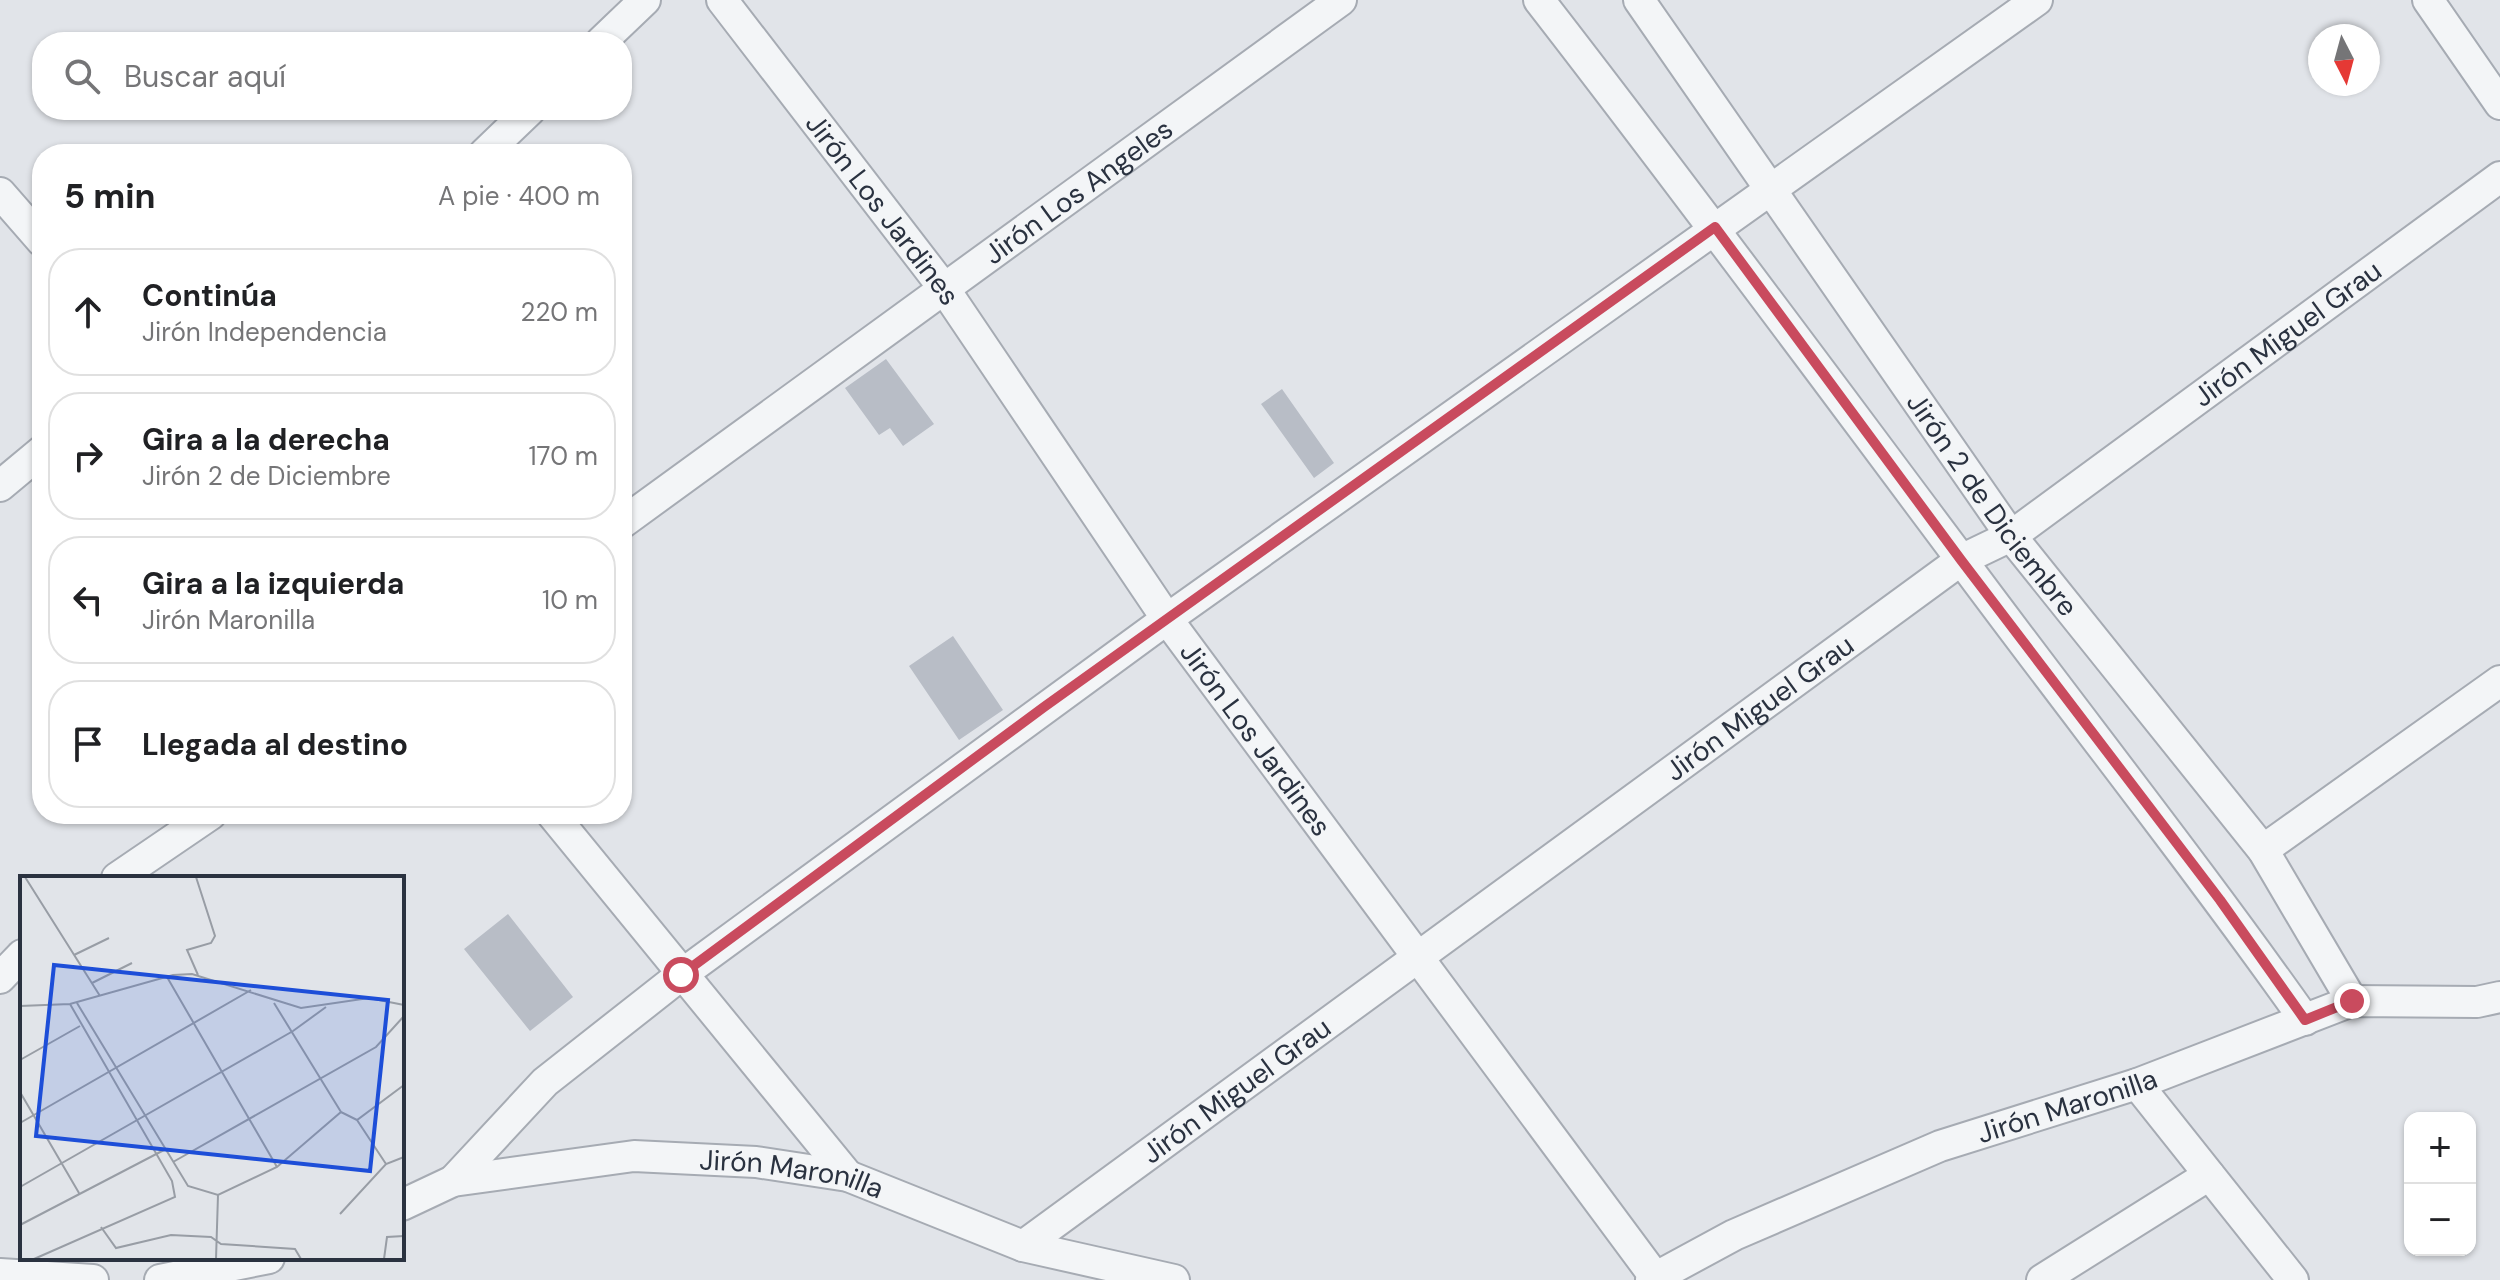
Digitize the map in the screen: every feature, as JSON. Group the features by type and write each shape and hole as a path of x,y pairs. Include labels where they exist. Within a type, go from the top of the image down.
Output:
{"street":[{"path":"611,32 645,0"},
{"name":"Jirón Los Jardines","path":"722,0 943,287 1167,619 1420,958 1653,1279"},
{"name":"Jirón Los Angeles","path":"632,516 1341,0"},
{"name":"Jirón 2 de Diciembre","path":"1539,0 1715,227 1961,560 2220,900 2305,1020"},
{"name":"Jirón 2 de Diciembre","path":"1639,0 2011,536 2263,850 2352,1001"},
{"path":"453,1181 545,1082 681,975 1167,619 2037,0"},
{"path":"2428,0 2500,104"},
{"path":"494,144 520,120"},
{"name":"Jirón Miguel Grau","path":"1023,1246 1961,560 2011,536 2500,177"},
{"path":"0,193 32,230"},
{"path":"0,486 32,459"},
{"path":"2263,850 2500,681"},
{"path":"120,876 196,824"},
{"path":"560,824 848,1176"},
{"path":"0,978 20,957"},
{"name":"Jirón Maronilla","path":"1653,1279 1734,1235 1940,1146 2137,1084 2352,1001 2477,1002 2500,997"},
{"path":"2137,1084 2293,1280"},
{"name":"Jirón Maronilla","path":"404,1204 453,1181 634,1156 756,1162 848,1176 1023,1246 1174,1280"},
{"path":"2042,1280 2209,1175"},
{"path":"160,1280 259,1260"},
{"path":"0,1274 93,1280"}],"building":[{"path":"886,359 934,424 903,446 890,428 879,435 845,388"},
{"path":"1282,389 1334,463 1314,478 1261,404"},
{"path":"953,636 1003,710 959,740 909,666"},
{"path":"508,914 573,997 530,1031 464,949"}],"route":[{"path":"681,975 1044,707 1715,227 1961,560 2220,900 2305,1020 2352,1001"}]}
